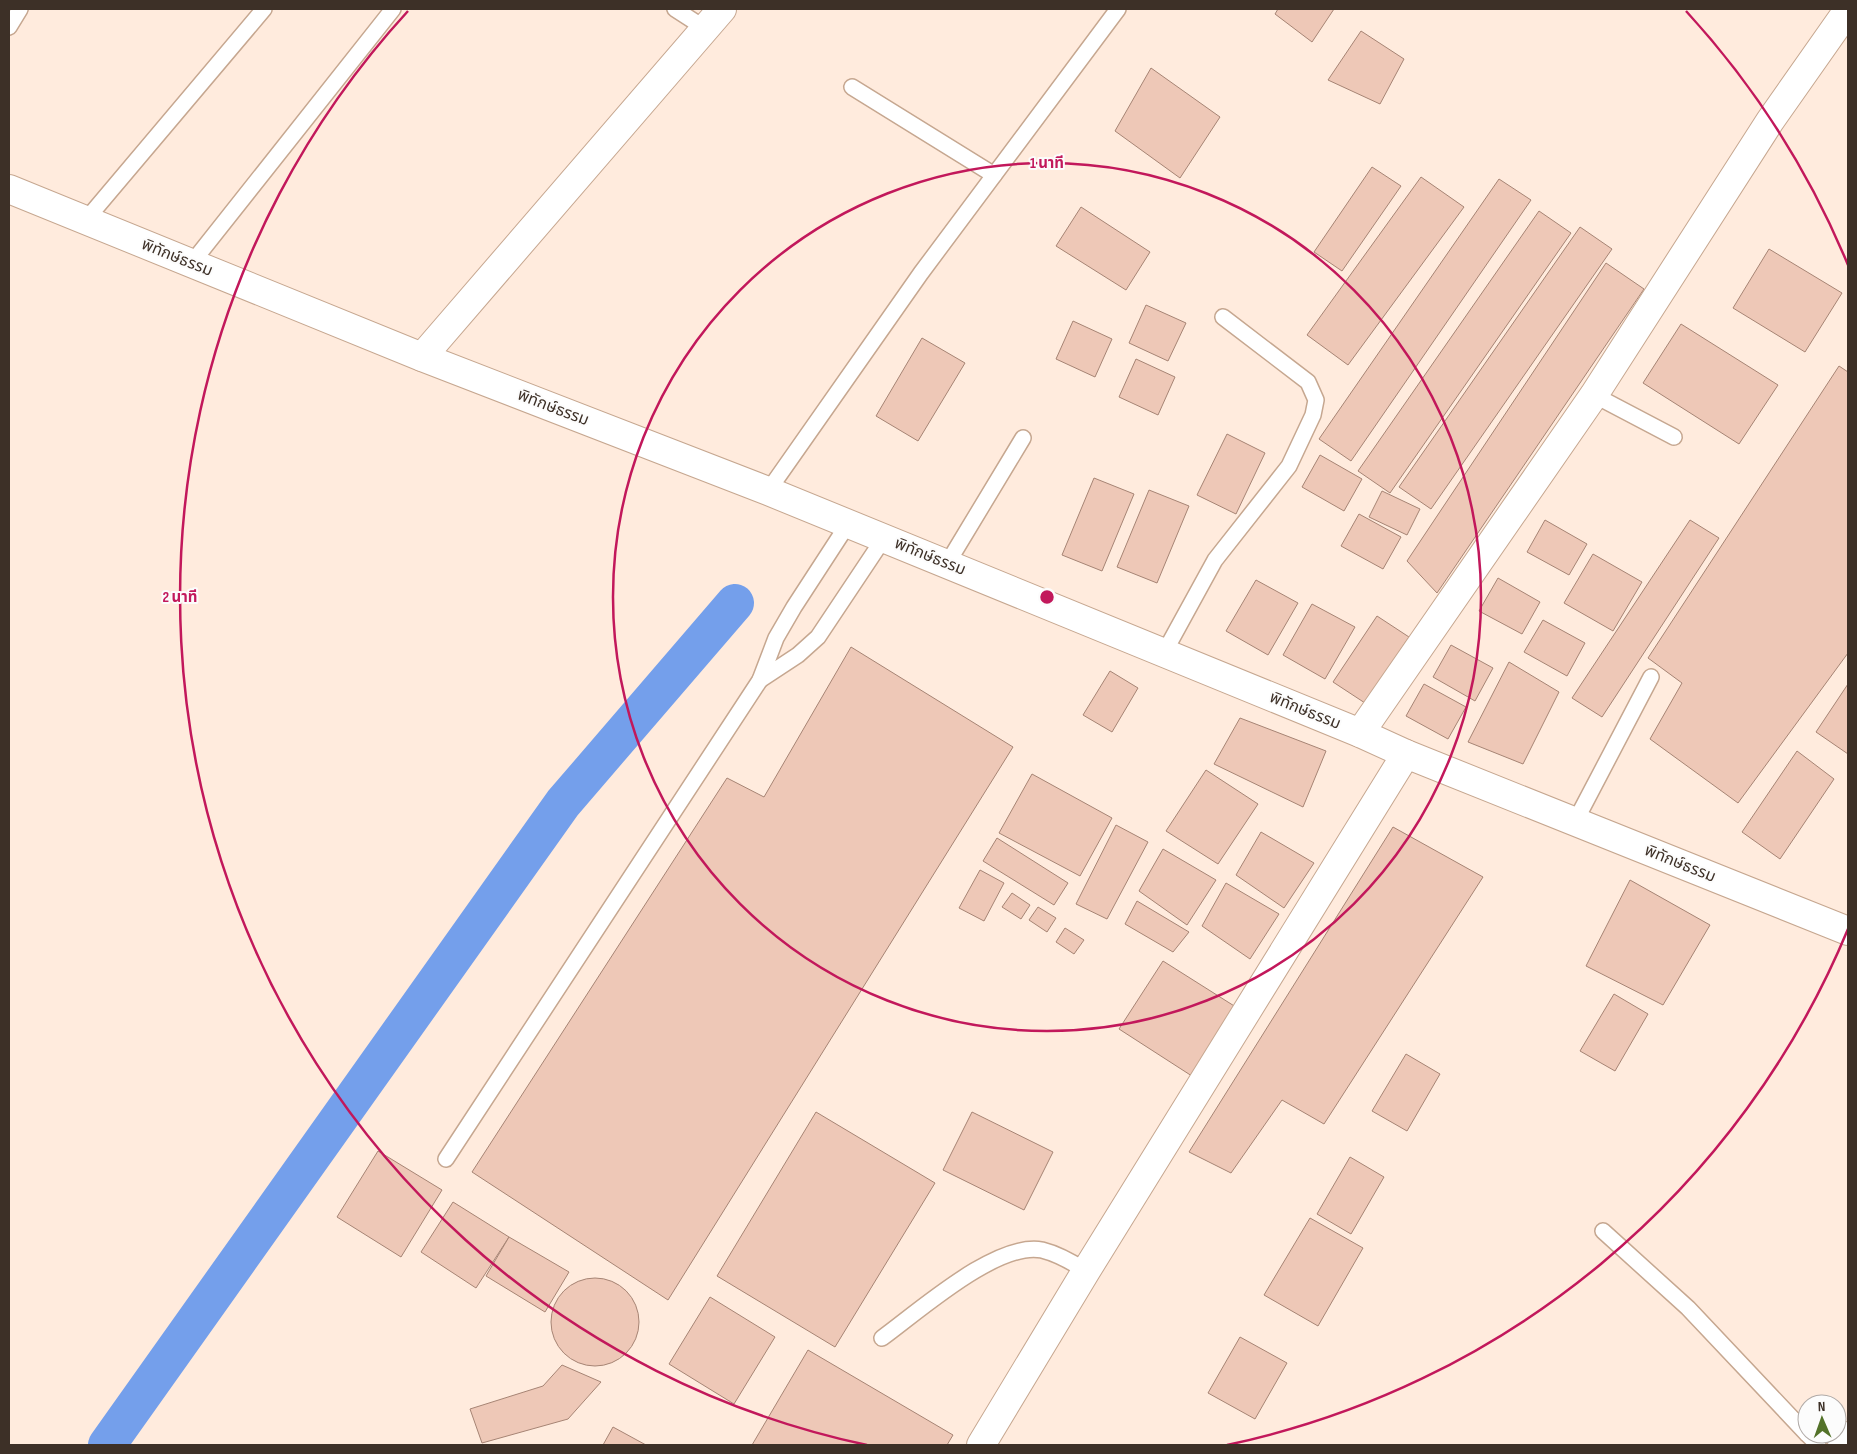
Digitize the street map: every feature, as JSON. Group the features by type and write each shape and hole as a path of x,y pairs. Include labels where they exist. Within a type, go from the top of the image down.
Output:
{"street":[{"path":"1360,733 1594,395 1770,121 1848,10"},
{"path":"422,357 714,19"},
{"name":"พิทักษ์ธรรม","path":"9,189 422,357 768,491 1360,733 1406,754 1848,931"},
{"path":"981,1445 1086,1271 1406,754"},
{"path":"1842,1445 1848,1436"}],"lane":[{"path":"9,27 20,9"},
{"path":"85,221 264,9"},
{"path":"190,264 393,9"},
{"path":"675,9 714,19"},
{"path":"768,491 920,273 1118,9"},
{"path":"852,87 994,175"},
{"path":"1164,653 1215,560 1289,466 1314,415 1316,400 1308,382 1223,317"},
{"path":"1594,395 1674,437"},
{"path":"946,564 1023,438"},
{"path":"446,1159 760,680 780,630 848,524"},
{"path":"760,680 798,655 818,637 884,538"},
{"path":"1575,822 1651,677"},
{"path":"1603,1232 1688,1308 1797,1423"},
{"path":"882,1338 977,1268 1013,1251 1040,1250 1068,1259 1086,1271"}],"building":[{"path":"1278,9 1334,9 1312,42 1275,14"},
{"path":"1361,31 1404,59 1380,104 1328,80"},
{"path":"1151,68 1220,117 1180,178 1115,131"},
{"path":"1372,167 1401,186 1342,271 1314,252"},
{"path":"1421,177 1464,207 1348,365 1307,335"},
{"path":"1499,179 1531,200 1351,461 1319,439"},
{"path":"1081,207 1150,252 1126,290 1056,246"},
{"path":"1539,211 1571,233 1390,493 1358,471"},
{"path":"1580,227 1612,249 1431,509 1399,487"},
{"path":"1769,249 1842,293 1805,352 1733,308"},
{"path":"1606,263 1644,289 1437,593 1407,561"},
{"path":"1146,305 1186,323 1168,361 1129,343"},
{"path":"1073,321 1112,339 1095,377 1056,359"},
{"path":"1681,324 1778,385 1739,444 1643,383"},
{"path":"922,338 965,363 918,441 876,416"},
{"path":"1136,359 1175,377 1158,415 1119,397"},
{"path":"1839,366 1848,372 1848,653 1738,803 1650,739 1682,683 1648,658"},
{"path":"1227,434 1265,453 1236,514 1197,495"},
{"path":"1320,455 1362,479 1344,511 1302,487"},
{"path":"1094,478 1134,494 1102,571 1062,555"},
{"path":"1149,490 1189,506 1157,583 1117,567"},
{"path":"1382,491 1420,509 1407,535 1369,517"},
{"path":"1359,514 1401,537 1383,569 1341,546"},
{"path":"1545,520 1587,544 1569,575 1527,552"},
{"path":"1690,520 1719,538 1602,717 1572,698"},
{"path":"1593,554 1642,582 1613,631 1564,603"},
{"path":"1498,578 1540,602 1522,634 1479,611"},
{"path":"1256,580 1298,603 1268,655 1226,631"},
{"path":"1312,604 1355,627 1325,679 1283,655"},
{"path":"1377,616 1409,637 1365,703 1333,682"},
{"path":"1543,620 1585,643 1567,676 1524,652"},
{"path":"1451,645 1493,668 1475,701 1433,677"},
{"path":"851,647 1013,747 668,1300 472,1172 727,778 764,797"},
{"path":"1509,662 1559,692 1523,764 1468,742"},
{"path":"1110,671 1138,688 1112,732 1083,715"},
{"path":"1424,684 1466,707 1448,739 1406,716"},
{"path":"1848,684 1848,754 1816,732"},
{"path":"1240,718 1326,751 1303,807 1214,764"},
{"path":"1797,751 1834,779 1780,859 1742,832"},
{"path":"1206,770 1258,804 1218,864 1166,831"},
{"path":"1032,774 1112,818 1080,876 999,833"},
{"path":"1116,825 1148,842 1107,919 1076,904"},
{"path":"1393,827 1483,877 1324,1124 1282,1100 1231,1173 1189,1152"},
{"path":"1261,832 1314,863 1284,908 1236,875"},
{"path":"997,838 1068,883 1054,905 983,861"},
{"path":"1163,849 1216,880 1187,925 1139,891"},
{"path":"980,870 1004,883 984,921 959,908"},
{"path":"1630,880 1710,925 1663,1005 1586,966"},
{"path":"1226,883 1279,914 1250,959 1202,926"},
{"path":"1012,893 1030,905 1021,919 1002,907"},
{"path":"1137,901 1189,932 1173,952 1125,924"},
{"path":"1038,907 1056,918 1047,932 1029,920"},
{"path":"1065,928 1084,940 1074,954 1056,942"},
{"path":"1163,961 1239,1009 1195,1078 1119,1029"},
{"path":"1614,994 1648,1014 1615,1071 1580,1051"},
{"path":"1406,1054 1440,1074 1407,1131 1372,1111"},
{"path":"816,1112 935,1183 835,1347 717,1276"},
{"path":"972,1112 1053,1152 1024,1210 943,1170"},
{"path":"378,1151 442,1190 401,1257 337,1217"},
{"path":"1350,1157 1384,1177 1351,1234 1317,1214"},
{"path":"453,1202 509,1237 476,1288 421,1252"},
{"path":"1310,1218 1363,1248 1318,1326 1264,1295"},
{"path":"509,1237 569,1272 545,1312 486,1276"},
{"path":"595,1278 612,1282 626,1291 635,1305 639,1322 635,1339 626,1353 612,1362 595,1366 578,1362 564,1353 555,1339 551,1322 555,1305 564,1291 578,1282"},
{"path":"710,1297 775,1337 734,1404 669,1364"},
{"path":"1240,1337 1287,1363 1255,1419 1208,1393"},
{"path":"808,1350 953,1435 947,1445 752,1445"},
{"path":"562,1365 601,1382 568,1419 482,1443 470,1409 543,1386"},
{"path":"613,1427 646,1445 603,1445"}],"waterway":[{"path":"107,1445 563,803 735,603"}]}
